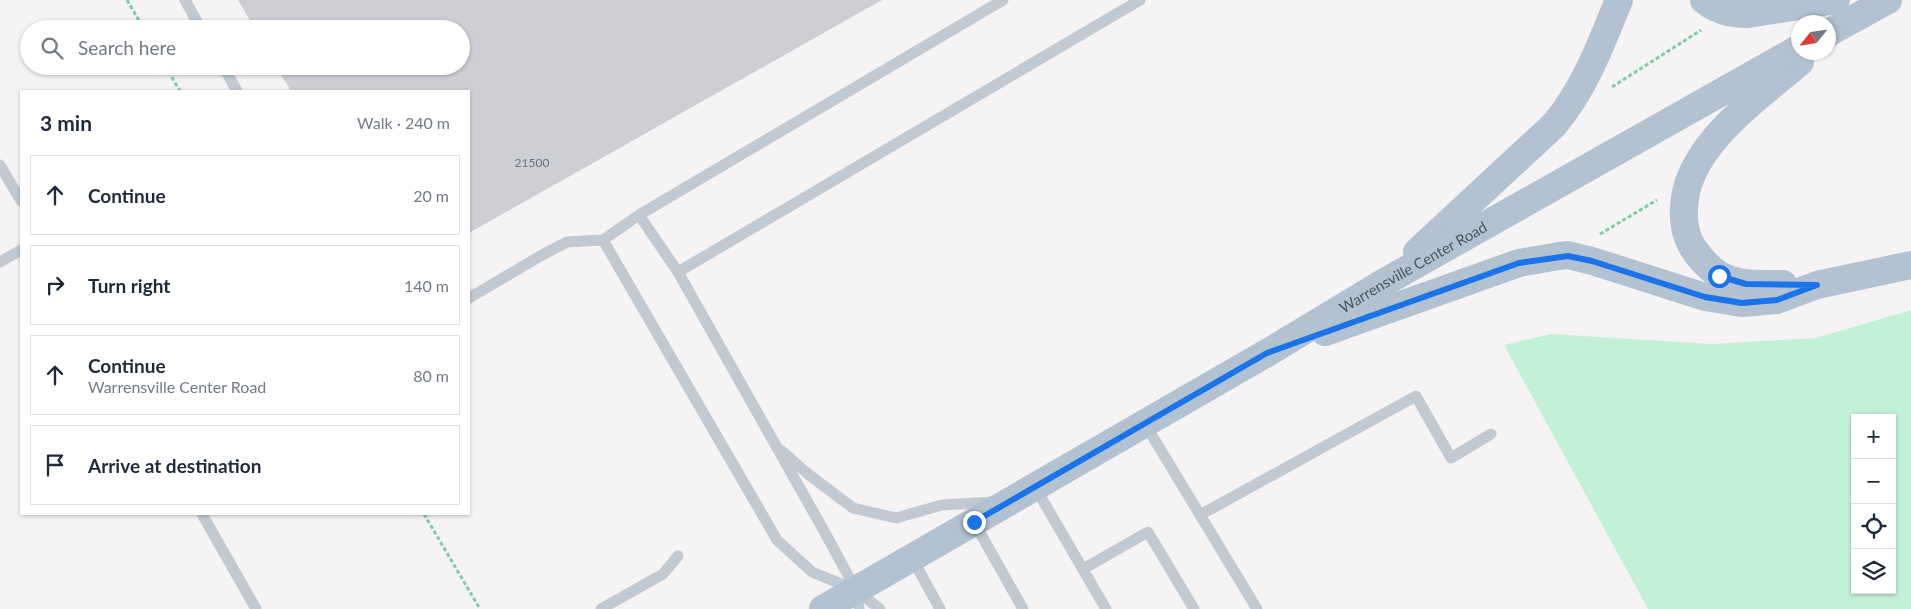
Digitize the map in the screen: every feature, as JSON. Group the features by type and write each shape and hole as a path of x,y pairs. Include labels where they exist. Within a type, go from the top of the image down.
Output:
{"main road":[{"path":"1383,283 1554,125 1567,110 1589,71 1619,0"},
{"path":"1704,0 1713,8 1733,14 1791,18"},
{"path":"1836,23 1888,0"},
{"name":"Warrensville Center Road","path":"823,609 858,599 912,558 1267,353 1383,283 1791,54"},
{"path":"1802,60 1736,117 1706,150 1694,169 1685,193 1684,218 1685,231 1690,244 1708,268 1719,276 1746,284 1817,285"},
{"path":"1267,353 1519,263 1559,256 1592,261 1692,294 1742,303 1777,300 1817,285 1911,265"}],"lane":[{"path":"184,0 196,20"},
{"path":"470,297 568,242 603,240 639,215 1003,0"},
{"path":"678,272 1140,0"},
{"path":"227,75 236,90"},
{"path":"0,165 20,199"},
{"path":"639,215 678,272 775,444 858,599"},
{"path":"603,240 777,540 812,572 858,599 880,609"},
{"path":"0,262 20,251"},
{"path":"1200,514 1416,396 1451,458 1491,434"},
{"path":"1144,424 1257,609"},
{"path":"775,444 808,474 853,508 896,518 942,505 1010,501"},
{"path":"1035,487 1106,609"},
{"path":"203,515 256,609"},
{"path":"974,522 1023,609"},
{"path":"1083,569 1148,532 1194,609"},
{"path":"601,609 664,574 678,556"},
{"path":"912,558 940,609"}],"path":[{"path":"127,0 139,20"},
{"path":"1608,90 1703,29"},
{"path":"170,75 179,90"},
{"path":"1596,236 1659,198"},
{"path":"425,515 480,609"}],"green space":[{"path":"1911,310 1911,609 1648,609 1504,345 1551,334 1712,344 1816,338"}],"building":[{"path":"238,0 882,0 470,232 470,90 290,90 281,75 470,75 470,20 250,20"}],"route":[{"path":"974,522 1267,353 1519,263 1547,257 1568,256 1592,261 1705,297 1742,303 1777,300 1817,285 1746,284 1719,276"}]}
